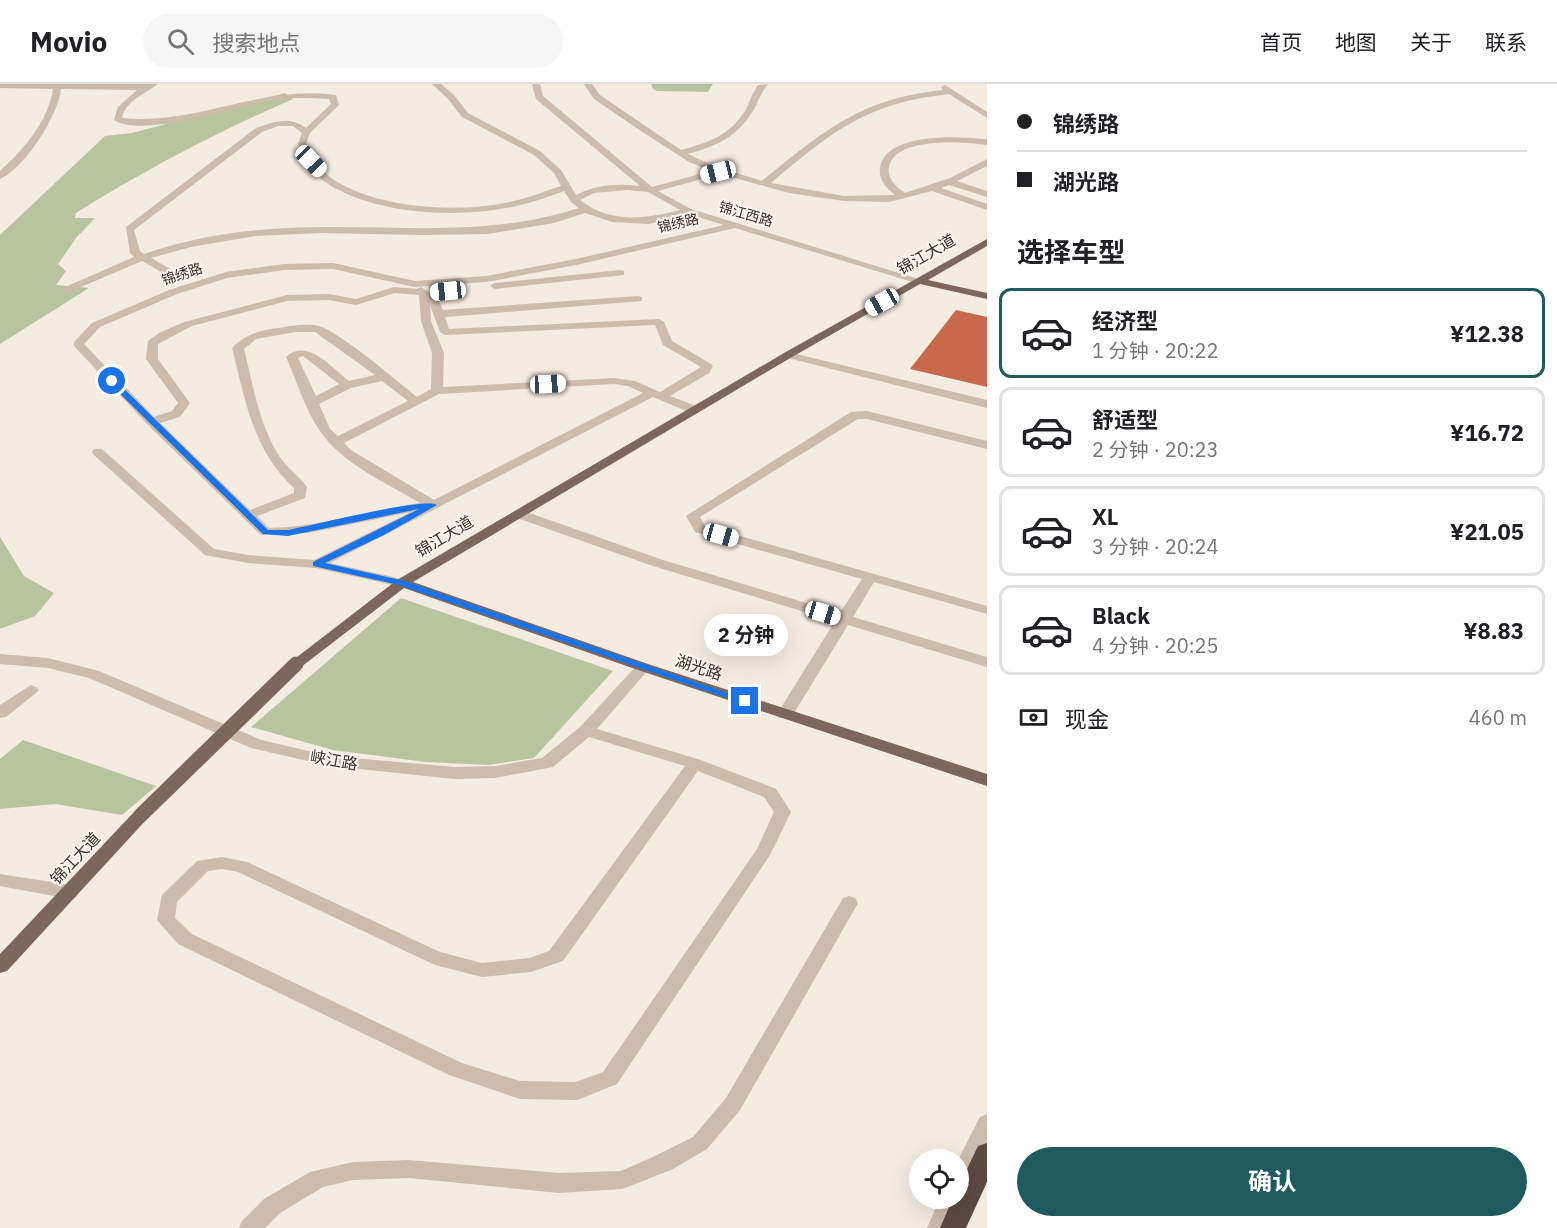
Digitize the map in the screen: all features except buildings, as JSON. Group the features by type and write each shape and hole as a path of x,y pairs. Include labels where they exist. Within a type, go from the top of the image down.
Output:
{"highway":[{"path":"953,1228 987,1154"}],"main road":[{"name":"锦江大道","path":"0,966 141,815 296,664 402,583 788,355 987,242"},
{"path":"920,280 987,296"},
{"name":"湖光路","path":"402,583 643,667 987,780"}],"street":[{"path":"435,84 451,97 465,115 537,153 558,172 574,200 591,213 612,219 649,221 688,211"},
{"path":"588,84 597,97 681,153 718,172 764,184 840,197 887,199 916,194 987,162"},
{"path":"681,153 714,143 741,125 754,103 755,94 764,84"},
{"path":"938,84 987,116"},
{"path":"0,176 20,159 44,124 58,85"},
{"name":"锦江西路","path":"533,85 539,97 650,190 688,211 920,280"},
{"path":"0,86 149,86"},
{"path":"149,86 125,104 117,114 118,120 129,122 165,119 272,91 296,89 315,91 333,97 335,105 306,132 302,144 311,161 330,181 368,199 415,208 475,210 519,203 566,187"},
{"path":"764,184 810,146 871,108 919,95 952,91"},
{"path":"179,278 135,253 129,230 259,130 277,123 295,123 306,132"},
{"path":"903,196 888,184 884,169 887,159 897,151 912,145 941,139 987,142"},
{"path":"574,200 592,190 627,187 650,190 718,172"},
{"path":"947,181 987,194"},
{"path":"931,187 987,207"},
{"path":"67,290 117,266 206,240 262,232 321,230 449,234 534,225 586,209"},
{"name":"锦绣路","path":"433,505 288,533 266,532 152,422 78,344 96,325 173,292 226,275 284,267 333,266 415,284 509,280 737,225"},
{"path":"152,422 176,414 184,403 152,359 152,343 163,335 188,324 287,298 320,297 356,302 394,290 424,293 509,280 620,273"},
{"path":"316,564 705,371 707,366 667,343 659,322 445,332 434,301 415,284"},
{"path":"424,293 426,321 438,353 436,391"},
{"path":"439,314 638,299"},
{"path":"248,515 300,495 301,487 290,479 269,454 258,424 238,348 252,337 296,328 317,329 415,401"},
{"path":"347,385 306,353 299,353 292,357 311,403 325,430 336,442 347,453 433,505"},
{"path":"788,355 987,404"},
{"path":"311,403 347,385 383,377"},
{"path":"336,442 436,391 614,381 631,383 695,410"},
{"path":"987,445 867,415 855,415 693,516 700,529 987,610"},
{"path":"98,452 210,552 248,559 316,564 402,583"},
{"path":"519,514 658,563 987,662"},
{"path":"785,714 870,577"},
{"name":"峡江路","path":"0,659 48,663 94,674 257,744 340,762 415,771 495,772 547,763 586,730 643,667"},
{"path":"0,713 31,690"},
{"path":"586,730 695,764 770,793 783,812 764,851 610,1078 578,1091 520,1090 456,1069 185,939 166,920 168,900 203,865 222,863 242,866 435,958 482,970 531,965 556,956 695,764"},
{"path":"0,880 70,892"},
{"path":"250,1228 272,1206 318,1179 353,1171 409,1169 559,1183 622,1180 663,1163 700,1143 733,1104 849,903"},
{"path":"969,1160 987,1123"},
{"path":"938,1228 946,1209"}],"green space":[{"path":"651,84 713,84 708,92 657,91"},
{"path":"285,93 293,99 182,152 76,213 75,218 95,218 76,238 58,264 66,271 56,285 89,288 0,344 0,235 105,136 132,133"},
{"path":"0,537 24,576 54,593 35,616 0,629"},
{"path":"401,598 613,671 534,758 488,765 426,762 333,750 251,727"},
{"path":"23,740 156,786 122,815 55,804 0,809 0,759"}],"route":[{"path":"112,381 266,532 288,533 433,505 316,564 402,583 745,701"}]}
